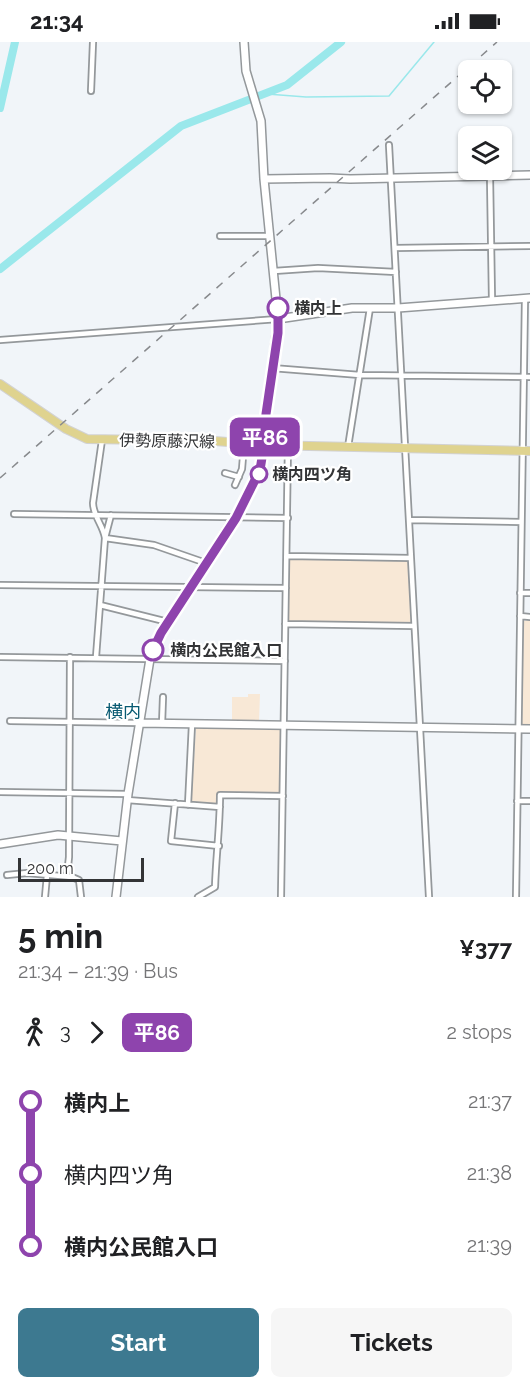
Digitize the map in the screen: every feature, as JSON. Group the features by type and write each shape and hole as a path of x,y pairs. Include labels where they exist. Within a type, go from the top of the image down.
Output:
{"main road":[{"name":"伊勢原藤沢線","path":"0,384 74,434 102,440 190,440 264,445 527,451"}],"street":[{"path":"91,91 93,42"},
{"path":"116,897 128,797 150,658 168,622 236,518 260,470 264,445 278,319 264,179 261,121 246,71 244,42"},
{"path":"389,145 429,897"},
{"path":"512,175 530,175"},
{"path":"264,179 458,177"},
{"path":"490,180 492,300"},
{"path":"220,236 270,236"},
{"path":"395,248 530,246"},
{"path":"274,271 318,268 396,272"},
{"path":"0,340 278,319 351,308 398,308 528,298 527,451 520,593 516,897"},
{"path":"348,447 370,308"},
{"path":"272,368 360,375 527,377"},
{"path":"102,440 93,503 105,538"},
{"path":"235,485 242,469 244,444"},
{"path":"281,897 288,445"},
{"path":"225,473 239,477"},
{"path":"14,514 288,518"},
{"path":"96,657 105,538 111,515"},
{"path":"409,520 522,522"},
{"path":"105,538 154,545 206,563"},
{"path":"287,556 411,558"},
{"path":"0,585 286,588"},
{"path":"520,593 530,593"},
{"path":"100,605 168,622"},
{"path":"520,616 530,617"},
{"path":"285,624 414,626"},
{"path":"0,657 285,661"},
{"path":"67,876 70,657"},
{"path":"162,724 163,697"},
{"path":"10,722 530,729"},
{"path":"188,804 192,724"},
{"path":"0,792 128,797 220,807"},
{"path":"197,897 215,887 220,795 283,796"},
{"path":"517,801 530,801"},
{"path":"175,803 171,841 219,846"},
{"path":"0,844 48,836 122,842"},
{"path":"7,875 27,873 67,876 79,880 81,897"},
{"path":"45,897 47,875"}],"shaded area":[{"path":"291,557 406,558 409,562 412,621 410,624 290,622 288,620 289,559"},
{"path":"530,620 530,726 522,726 523,621"},
{"path":"248,694 260,694 259,722 232,722 232,697 248,697"},
{"path":"196,728 280,729 281,794 222,793 219,805 191,804"}],"waterway":[{"path":"0,108 15,42"},
{"path":"0,269 181,126 287,85 341,42"},
{"path":"267,94 306,97 389,96 434,42"}],"railway":[{"path":"0,478 497,42"}],"bus line":[{"name":"平86","path":"153,650 161,633 236,518 255,483 263,462 266,414 278,333 278,308"}],"place":[{"name":"横内上","path":"278,308"},
{"name":"横内四ツ角","path":"259,474"},
{"name":"横内公民館入口","path":"153,650"}],"district":[{"name":"横内","path":"123,711"}]}
